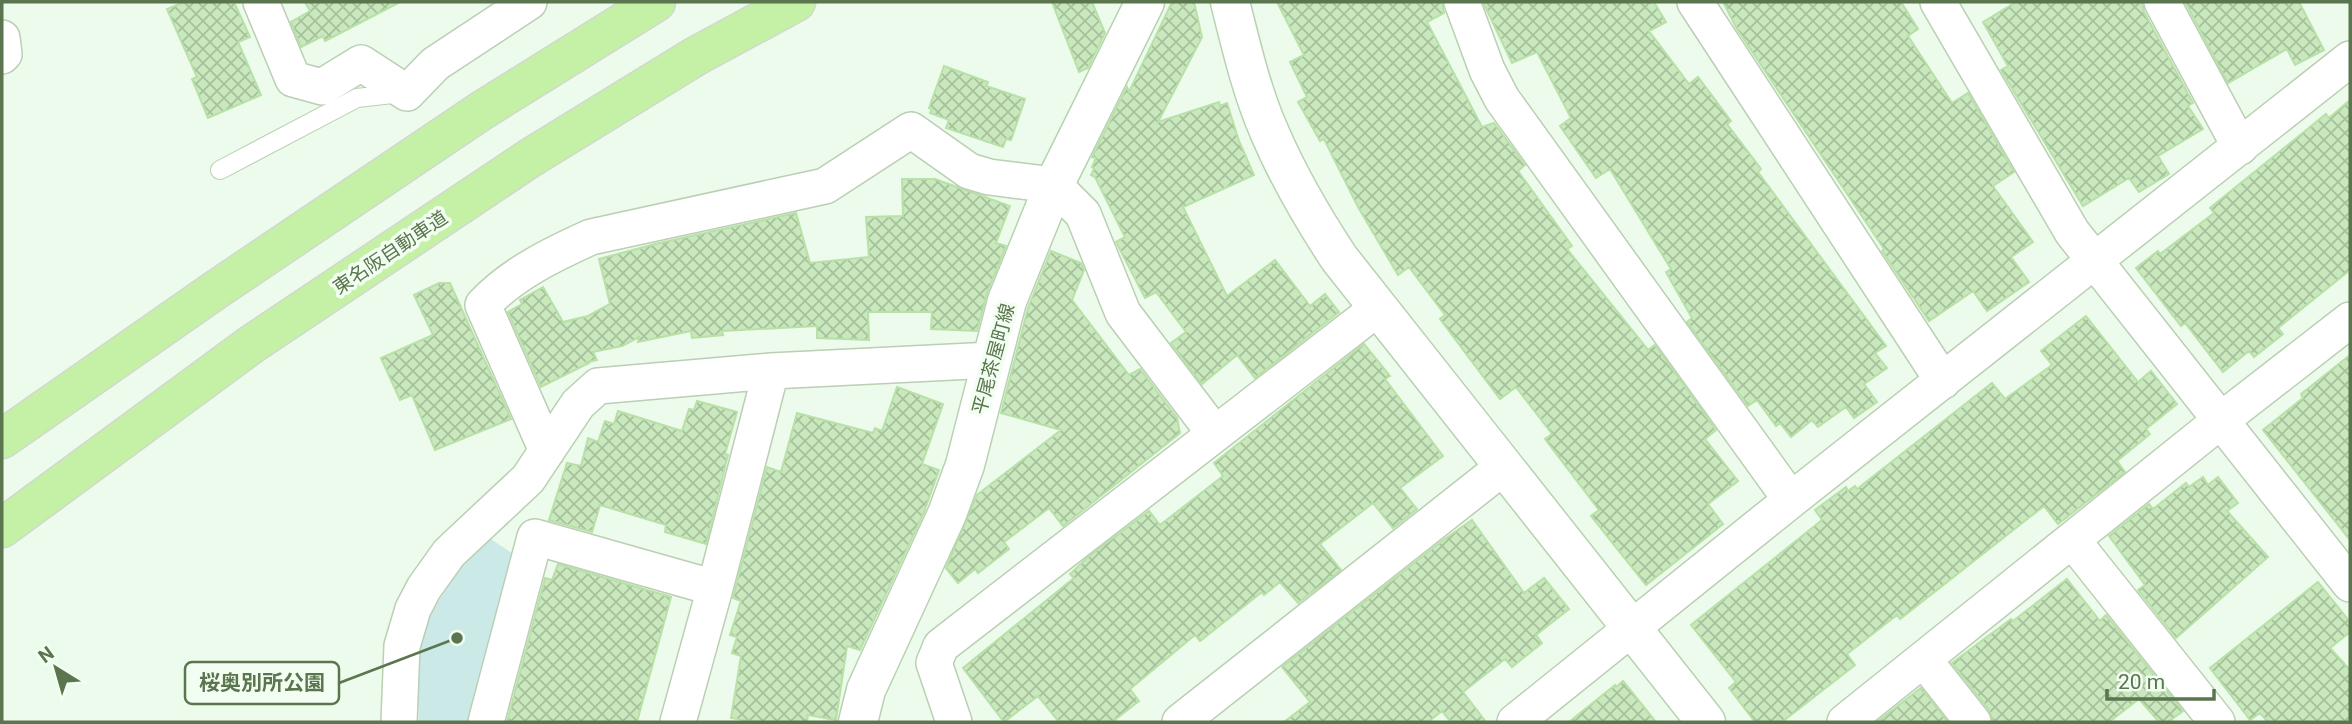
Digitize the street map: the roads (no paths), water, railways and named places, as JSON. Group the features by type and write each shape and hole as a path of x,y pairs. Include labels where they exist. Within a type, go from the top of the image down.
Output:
{"highway":[{"path":"2,439 217,289 481,111 656,2"},
{"name":"東名阪自動車道","path":"2,528 252,344 530,158 696,55 796,2"}],"street":[{"path":"261,2 293,79 322,87 361,62 407,93 435,64 529,2"},
{"name":"平尾茶屋町線","path":"858,722 866,690 947,514 965,465 1007,301 1054,185 1145,2"},
{"path":"1230,2 1246,66 1268,129 1298,191 1339,258 1502,468 1706,722"},
{"path":"1462,2 1487,70 1502,99 1791,499"},
{"path":"1695,2 1943,381"},
{"path":"1938,2 2072,232 2350,584"},
{"path":"2162,2 2240,147"},
{"path":"2,38 5,54 2,56"},
{"path":"1514,722 1791,499 2350,59"},
{"path":"547,451 483,305 499,288 557,252 591,237 825,186 911,130 969,172 1054,185 1083,214 1123,313 1215,434"},
{"path":"954,722 934,663 942,646 1378,308"},
{"path":"1845,722 2350,320"},
{"path":"399,722 402,646 413,609 424,588 449,553 528,479 578,404 598,386 771,371 992,359"},
{"path":"678,722 771,371"},
{"path":"1180,722 1502,468"},
{"path":"486,722 535,537 715,588"},
{"path":"2073,541 2217,722"},
{"path":"1924,660 1973,722"}],"lane":[{"path":"220,170 358,97 407,93"}],"place":[{"name":"桜奥別所公園","path":"457,638"}]}
